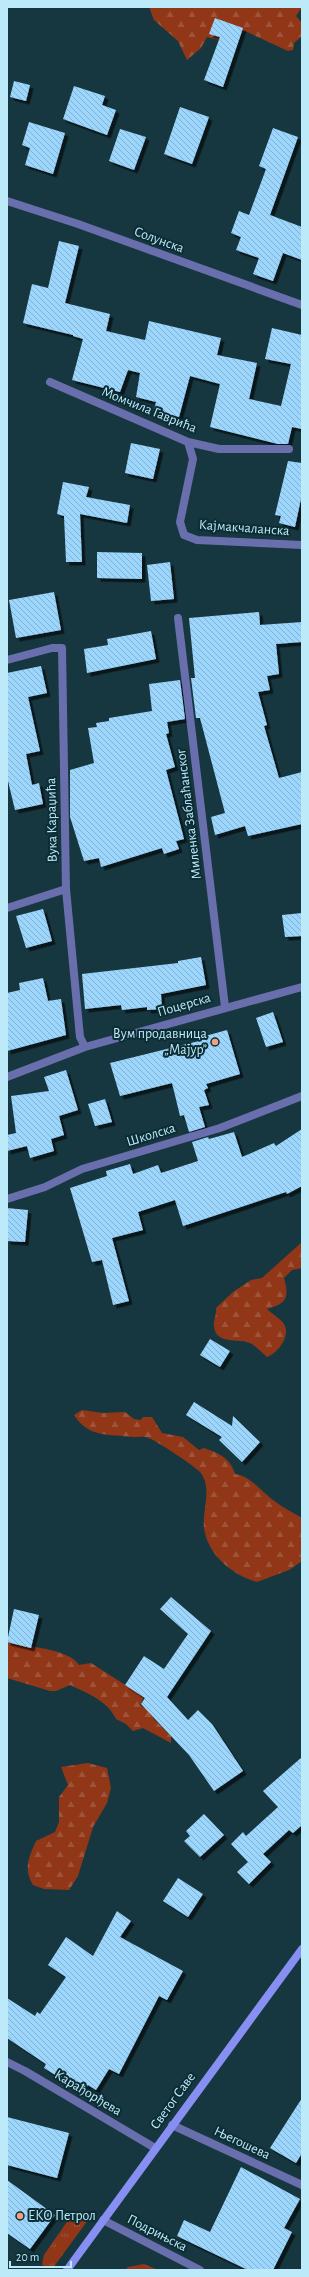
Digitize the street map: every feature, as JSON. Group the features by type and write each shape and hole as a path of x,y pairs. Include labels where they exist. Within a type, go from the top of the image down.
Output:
{"street":[{"name":"Солунска","path":"7,201 78,224 302,305"},
{"name":"Момчила Гаврића","path":"50,382 188,442 219,449 289,449"},
{"name":"Кајмакчаланска","path":"188,442 193,459 180,522 184,535 197,540 302,546"},
{"name":"Миленка Заблаћанског","path":"178,618 225,1007"},
{"name":"Вука Караџића","path":"7,660 52,648 62,648 66,889 80,1037 85,1048"},
{"path":"7,908 66,889"},
{"name":"Поцерска","path":"7,1077 85,1048 225,1007 302,987"},
{"name":"Школска","path":"7,1199 45,1187 82,1169 220,1128 302,1096"},
{"name":"Светог Саве","path":"67,2270 155,2148 302,1950"},
{"name":"Карађорђева","path":"7,2062 25,2071 155,2148"},
{"name":"Његошева","path":"172,2125 302,2185"},
{"name":"Подрињска","path":"103,2220 200,2270"}],"green space":[{"path":"149,7 302,7 296,16 302,23 302,36 294,43 293,50 288,51 245,31 228,42 207,37 201,48 187,60 178,41 154,20"},
{"path":"302,1242 302,1268 292,1270 284,1278 286,1295 283,1302 267,1309 283,1322 286,1329 285,1339 279,1348 267,1357 250,1343 228,1340 218,1336 215,1332 214,1326 216,1308 233,1292 251,1280 262,1278"},
{"path":"82,1410 103,1413 125,1412 134,1419 141,1420 143,1417 152,1417 162,1433 183,1437 199,1450 204,1448 224,1457 231,1464 235,1474 245,1477 276,1503 302,1518 302,1561 289,1570 257,1582 239,1575 216,1556 206,1538 204,1521 206,1485 200,1472 159,1443 149,1438 100,1434 86,1428 74,1415"},
{"path":"7,1642 46,1649 66,1655 74,1659 79,1665 91,1663 144,1697 140,1705 155,1715 153,1718 171,1736 171,1743 143,1728 133,1731 126,1724 116,1719 108,1707 102,1702 70,1685 56,1691 50,1691 7,1678"},
{"path":"88,1763 107,1768 111,1788 107,1803 93,1827 78,1876 69,1890 44,1889 33,1885 28,1874 28,1863 31,1852 36,1841 55,1832 59,1822 59,1797 68,1785 61,1767"},
{"path":"79,2211 86,2214 88,2220 53,2268 42,2265 44,2255 73,2213"},
{"path":"144,2264 158,2270 125,2270 128,2267"}],"building":[{"path":"215,18 243,28 223,87 204,80 220,37 209,34"},
{"path":"14,81 30,85 26,101 10,97"},
{"path":"74,86 105,96 102,105 116,110 107,135 63,119"},
{"path":"180,107 209,117 192,164 164,154"},
{"path":"29,122 65,133 53,174 25,165 30,148 22,145"},
{"path":"273,128 298,137 270,215 302,227 302,260 283,253 273,281 253,274 259,258 236,250 241,237 231,233 239,211 249,215 266,169 259,166"},
{"path":"120,129 146,137 134,170 109,161"},
{"path":"59,241 79,246 65,303 110,314 106,331 145,340 149,321 221,338 217,355 257,363 249,399 281,406 291,364 265,359 272,328 302,335 302,429 292,427 288,444 278,444 210,427 220,384 190,376 179,417 154,411 156,402 136,397 140,373 128,370 120,392 72,380 83,339 73,335 23,323 32,284 48,288"},
{"path":"131,443 160,449 153,479 125,473"},
{"path":"288,461 302,463 302,494 295,527 279,523 281,516 275,515"},
{"path":"63,482 89,487 86,497 130,505 127,523 80,514 82,562 66,562 64,516 57,514"},
{"path":"97,552 142,553 142,579 97,578"},
{"path":"170,562 174,599 151,601 147,565"},
{"path":"54,592 61,630 16,638 9,600"},
{"path":"259,612 260,625 302,622 302,642 276,644 279,674 267,676 270,690 258,692 267,725 264,726 279,778 302,772 302,824 248,836 245,826 215,835 211,817 225,813 200,718 196,718 191,678 195,678 189,618"},
{"path":"151,631 156,659 87,673 84,649 108,645 107,639"},
{"path":"41,666 47,693 28,697 40,751 26,754 32,785 39,783 43,804 15,810 7,777 7,673"},
{"path":"180,680 185,719 167,722 169,733 166,734 175,767 166,770 184,839 176,841 179,849 164,854 162,848 101,867 99,858 84,861 70,817 70,770 94,763 88,728 97,727 96,723 109,721 109,718 152,711 149,684"},
{"path":"43,909 52,941 26,948 16,916"},
{"path":"302,913 302,936 285,937 282,915"},
{"path":"201,957 206,985 161,994 162,1009 147,1010 147,1007 122,1010 121,1005 85,1009 82,974 178,963 178,961"},
{"path":"43,978 48,1001 61,999 66,1035 7,1051 7,993 20,990 19,983"},
{"path":"273,1012 283,1042 266,1047 256,1018"},
{"path":"227,1030 240,1074 206,1084 208,1088 204,1090 209,1105 199,1107 205,1127 189,1132 184,1115 180,1116 172,1083 120,1096 110,1063 199,1041 198,1038"},
{"path":"66,1070 78,1110 59,1116 64,1135 51,1139 54,1151 30,1158 27,1146 7,1151 7,1135 16,1133 11,1096 49,1091 44,1077"},
{"path":"105,1099 112,1122 95,1126 88,1104"},
{"path":"302,1129 302,1186 287,1194 286,1192 183,1226 175,1200 138,1212 143,1230 112,1238 129,1301 113,1305 102,1260 92,1262 70,1188 107,1176 106,1171 130,1164 133,1174 158,1165 161,1173 198,1161 192,1142 208,1137 209,1139 234,1132 242,1157 274,1143 276,1146"},
{"path":"7,1208 28,1210 25,1242 7,1241"},
{"path":"210,1339 230,1351 220,1367 200,1355"},
{"path":"194,1402 232,1426 233,1416 260,1442 242,1462 219,1440 222,1437 186,1415"},
{"path":"171,1597 211,1631 167,1697 188,1720 198,1710 212,1724 243,1771 214,1791 189,1755 141,1704 145,1698 125,1685 144,1656 164,1669 188,1634 160,1609"},
{"path":"14,1609 39,1615 31,1648 7,1642"},
{"path":"302,1757 302,1825 293,1833 289,1830 263,1854 271,1862 249,1884 237,1872 248,1862 231,1844 243,1832 246,1836 278,1807 263,1791"},
{"path":"204,1814 224,1835 200,1857 184,1841 190,1836 186,1831"},
{"path":"178,1878 203,1894 188,1917 163,1901"},
{"path":"117,1911 131,1921 120,1937 183,1971 167,2000 159,1996 119,2074 109,2069 96,2090 88,2085 83,2092 44,2068 46,2064 7,2038 7,1998 35,2016 37,2012 40,2014 66,1977 48,1965 66,1937 93,1956"},
{"path":"302,2098 302,2153 296,2163 270,2148"},
{"path":"7,2117 69,2133 57,2178 7,2165"},
{"path":"241,2167 300,2199 284,2228 292,2232 273,2270 248,2270 177,2236 184,2220 210,2232"},
{"path":"7,2180 55,2215 30,2249 7,2233"}],"place":[{"name":"Вум продавница „Мајур”","path":"215,1042"},
{"name":"ЕКО Петрол","path":"20,2216"}]}
